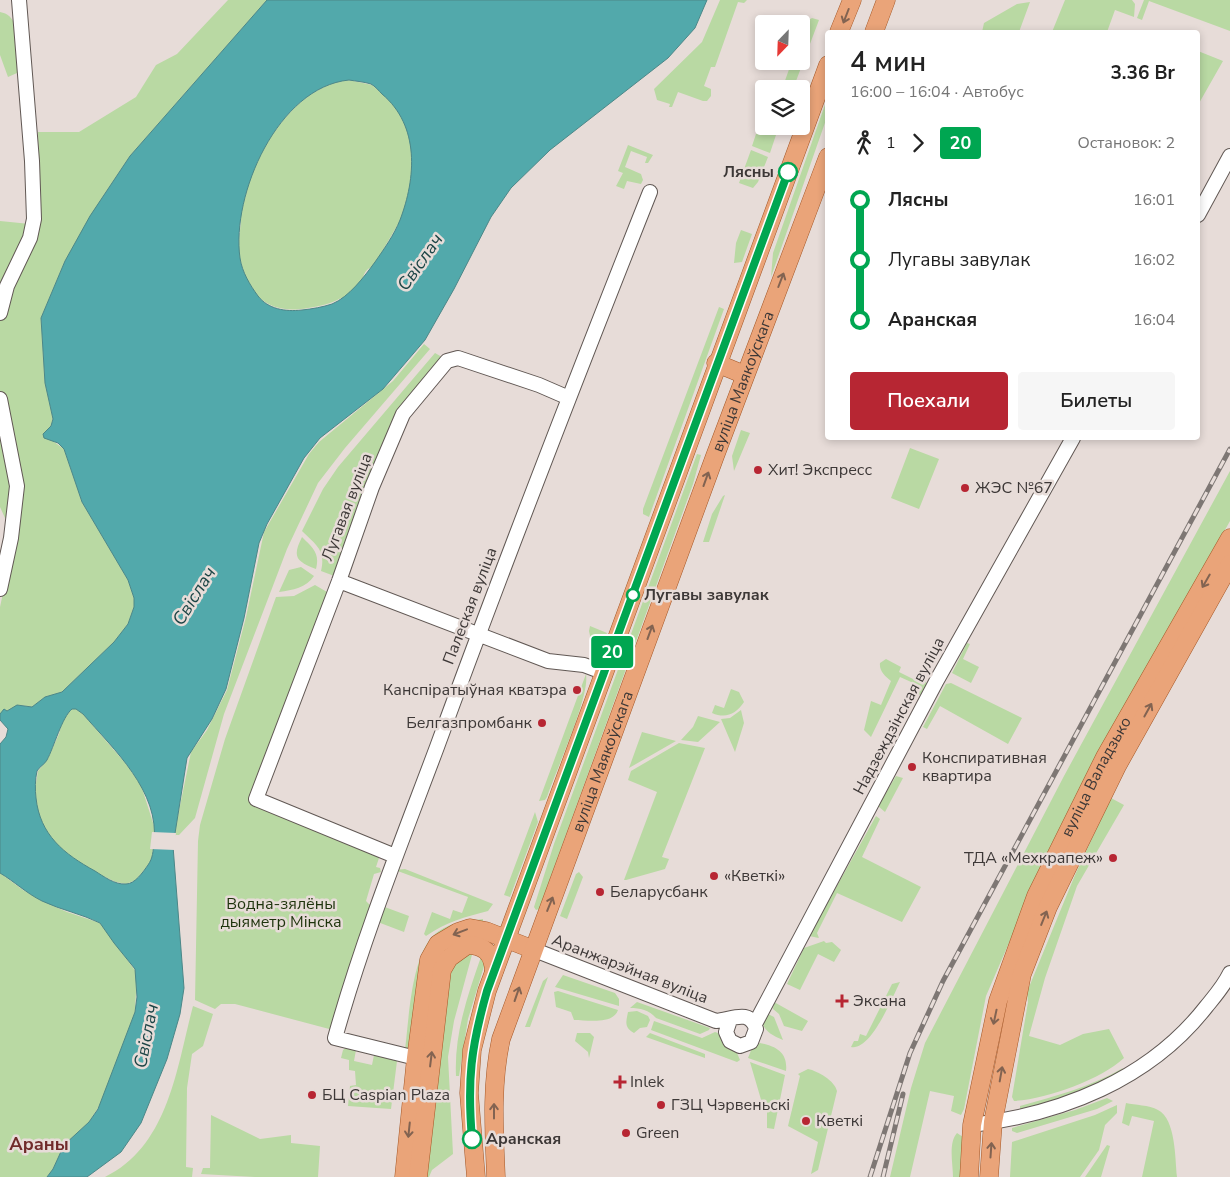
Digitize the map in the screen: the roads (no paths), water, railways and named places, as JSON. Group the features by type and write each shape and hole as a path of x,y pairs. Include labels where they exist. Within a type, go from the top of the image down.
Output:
{"main road":[{"path":"840,30 852,0"},
{"path":"875,30 886,0"},
{"name":"вуліца Маякоўскага","path":"476,1177 469,1094 472,1050 480,1014 716,363 825,73"},
{"name":"вуліца Маякоўскага","path":"496,1177 493,1112 497,1057 501,1039 532,949 567,862 745,375 825,165"},
{"path":"716,363 745,375"},
{"name":"вуліца Валадзько","path":"969,1177 972,1125 998,1001 1036,896 1106,757 1230,538"},
{"name":"вуліца Валадзько","path":"989,1177 993,1122 1022,974 1048,907 1117,766 1230,564"},
{"path":"404,1177 416,1058 429,960 438,944 458,932 470,928 486,931 532,949"},
{"path":"418,1177 442,970 449,958 467,944 480,947 490,953 494,960 494,971"}],"street":[{"path":"0,313 7,286 30,238 34,219 32,162 20,0"},
{"path":"1200,211 1230,156"},
{"name":"Палеская вуліца","path":"416,1058 335,1038 346,999 395,856 569,398 650,192"},
{"name":"Лугавая вуліца","path":"395,856 256,799 339,581 372,487 403,414 447,361 458,358 539,385 569,398"},
{"path":"0,399 17,486 11,538 0,588"},
{"name":"Надзеждзінская вуліца","path":"754,1018 937,680 1072,440"},
{"path":"339,581 478,636 548,661 584,665 604,673"},
{"name":"Аранжарэйная вуліца","path":"532,949 728,1026 738,1016 754,1018"},
{"path":"972,1125 993,1122 1075,1101 1102,1090 1132,1073 1179,1037 1199,1016 1230,973"},
{"path":"728,1026 727,1037 735,1044 746,1045 755,1036 754,1018"}],"water":[{"name":"Свіслач","path":"267,0 707,0 695,28 668,58 550,150 511,188 491,217 425,340 383,389 320,438 304,458 267,524 259,543 244,618 226,689 212,719 187,758 173,846 184,988 180,1014 167,1059 141,1123 121,1152 87,1177 47,1177 53,1169 64,1145 89,1122 98,1109 135,1012 137,997 135,969 100,923 42,901 0,873 0,744 6,737 8,729 0,720 0,714 4,709 7,711 17,705 32,707 45,697 62,692 114,642 128,624 134,607 134,598 128,580 82,502 64,449 58,443 44,438 43,434 51,426 53,419 45,383 41,318 65,261 90,216 130,156","holes":["349,80 369,83 374,86 394,107 403,121 409,137 411,170 409,187 400,220 375,262 344,297 332,304 314,308 296,311 277,309 267,304 258,296 247,278 240,258 239,233 243,205 252,176 264,148 281,123 301,102 324,87","72,709 76,709 83,714 121,757 132,772 150,806 154,824 152,857 136,880 129,883 122,884 109,880 73,858 48,833 38,811 35,792 37,771 47,760 62,725"]}],"railway":[{"path":"870,1177 910,1053 943,981 1230,449"},
{"path":"883,1177 903,1094"}],"place":[{"name":"Лясны","path":"788,172"},
{"name":"Хит! Экспресс","path":"758,470"},
{"name":"ЖЭС №67","path":"965,488"},
{"name":"Лугавы завулак","path":"633,595"},
{"name":"Канспіратыўная кватэра","path":"577,690"},
{"name":"Белгазпромбанк","path":"542,723"},
{"name":"Конспиративная квартира","path":"912,767"},
{"name":"ТДА «Мехкрапеж»","path":"1113,858"},
{"name":"«Кветкі»","path":"714,876"},
{"name":"Беларусбанк","path":"600,892"},
{"name":"Эксана","path":"842,1001"},
{"name":"Inlek","path":"620,1082"},
{"name":"БЦ Caspian Plaza","path":"312,1095"},
{"name":"ГЗЦ Чэрвеньскі","path":"661,1105"},
{"name":"Кветкі","path":"806,1121"},
{"name":"Green","path":"626,1133"},
{"name":"Аранская","path":"472,1139"}],"district":[{"name":"Араны","path":"39,1144"}],"park label":[{"name":"Водна-зялёны дыяметр Мінска","path":"281,913"}]}
